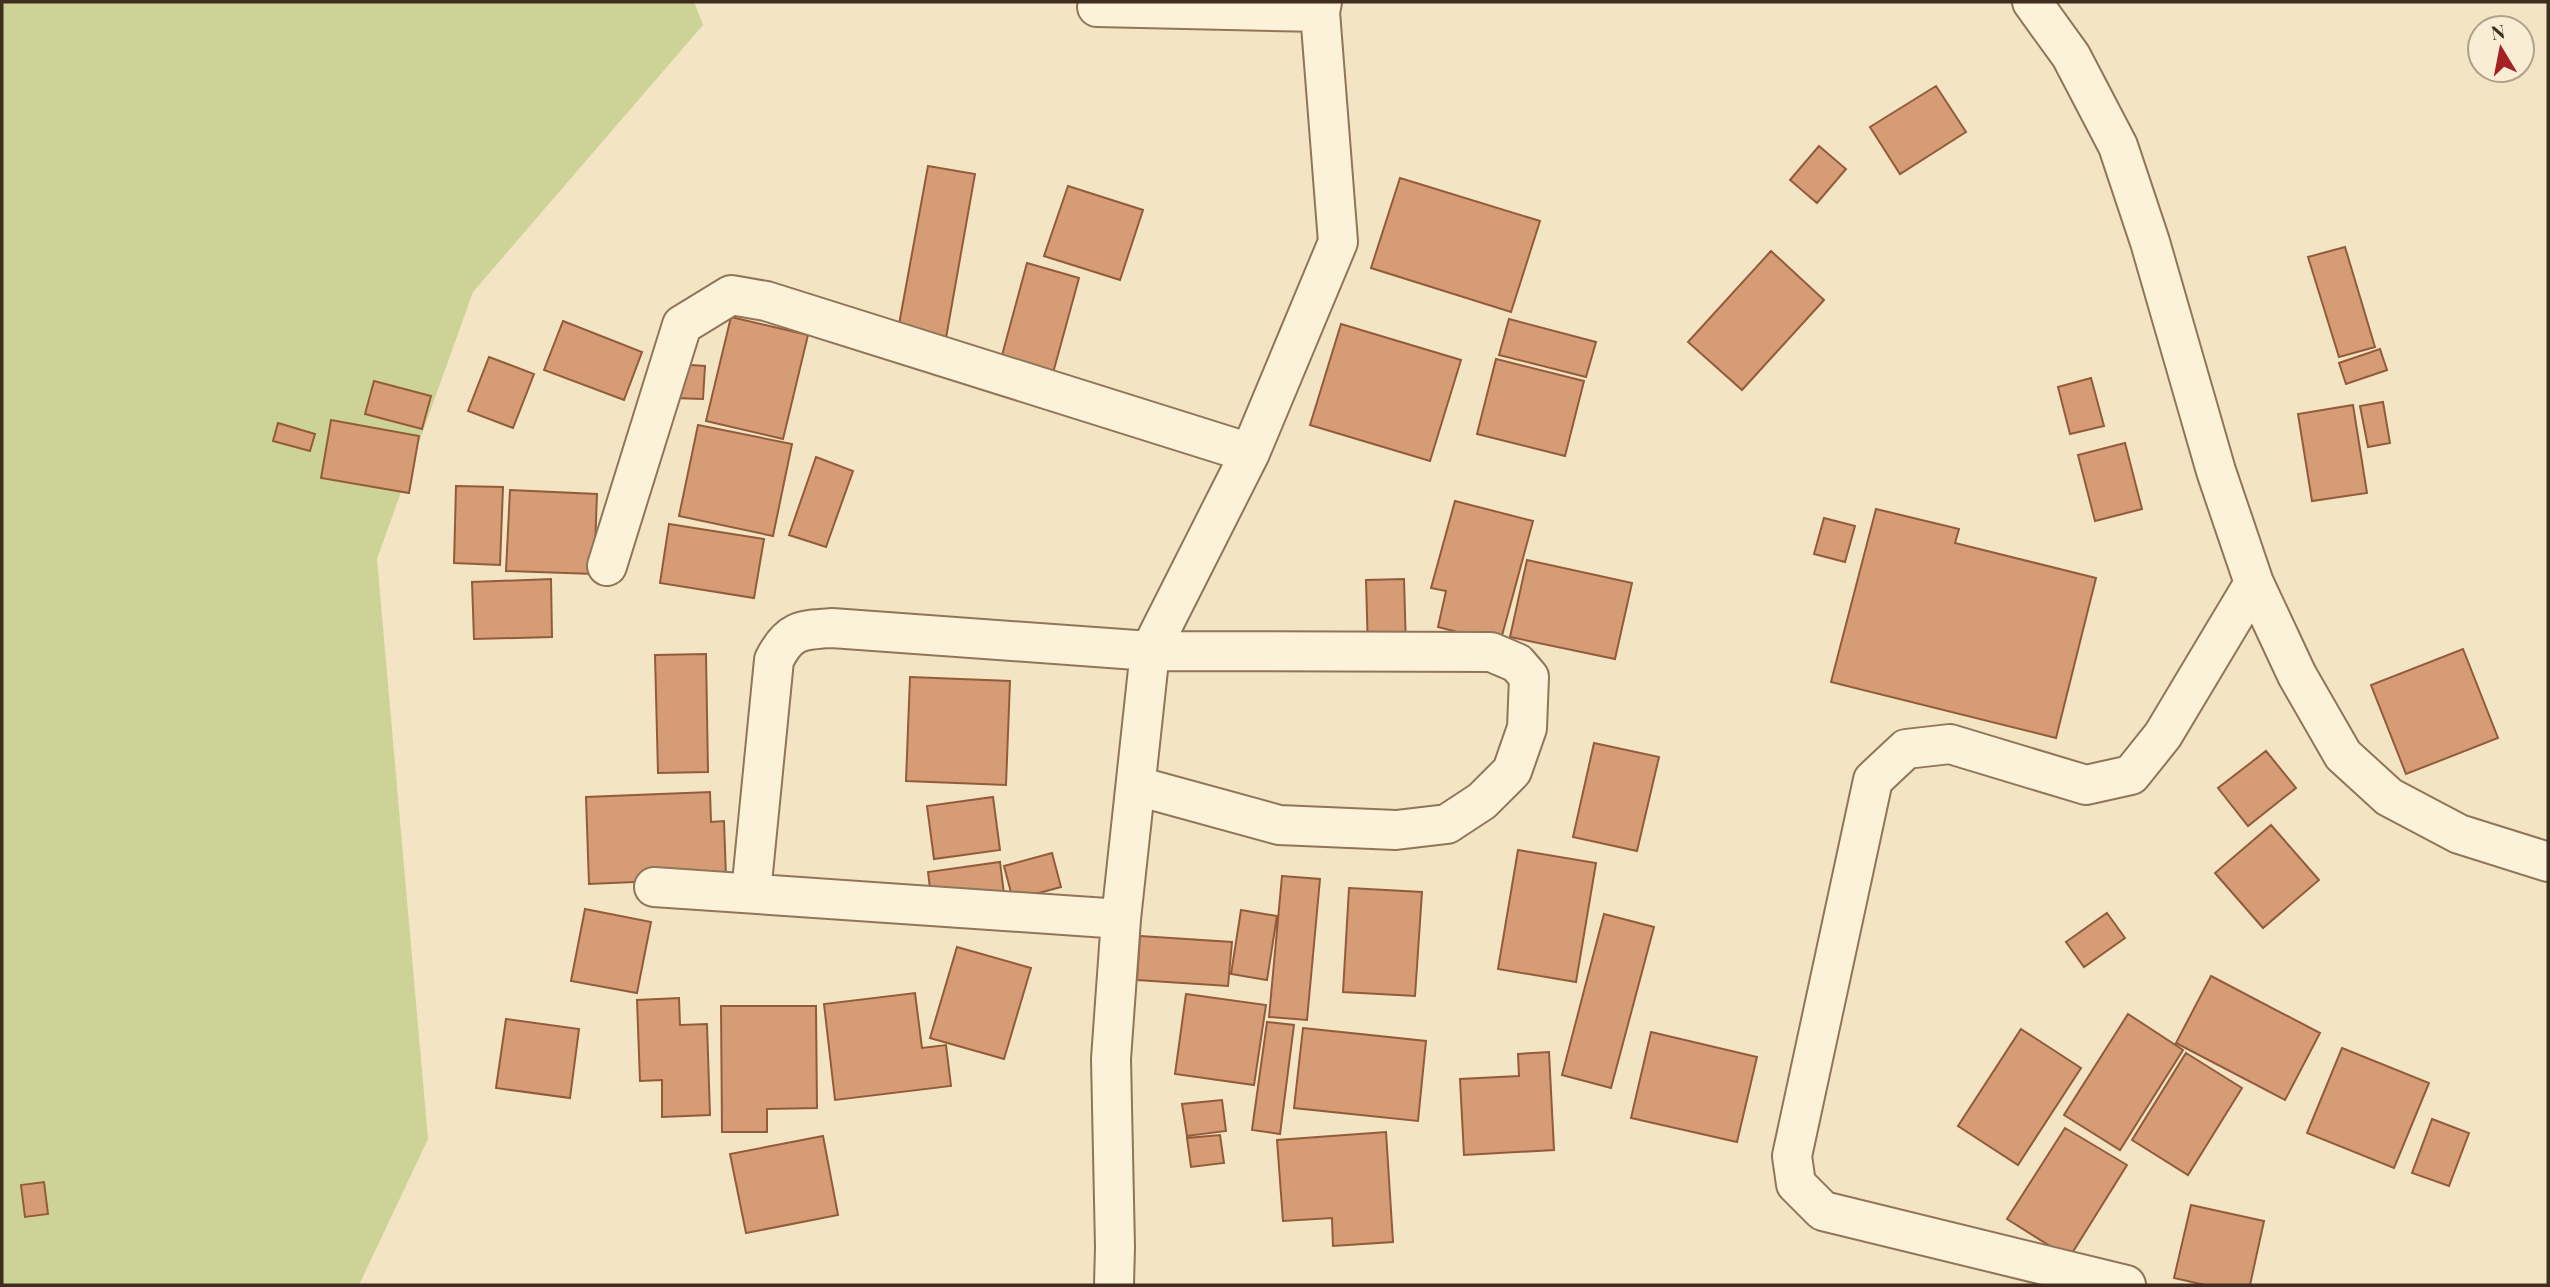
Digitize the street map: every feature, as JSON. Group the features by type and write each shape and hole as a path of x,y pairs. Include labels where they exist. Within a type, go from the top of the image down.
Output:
{"street":[{"path":"2032,2 2071,56 2118,146 2150,242 2216,471 2254,583 2297,675 2343,755 2389,797 2459,834 2548,862"},
{"path":"1097,7 1321,7 1338,242 1250,453 1150,651 1121,919 1111,1059 1114,1285"},
{"path":"607,566 682,325 731,295 766,301 1250,453"},
{"path":"2126,1285 1823,1211 1796,1184 1792,1156 1873,780 1906,749 1950,744 2086,785 2131,775 2163,735 2254,583"},
{"path":"751,893 774,660 783,642 801,630 832,628 1150,651 1491,652 1517,663 1529,677 1527,729 1511,771 1482,802 1447,824 1395,830 1279,825 1137,786"},
{"path":"654,887 1121,919"}],"green space":[{"path":"2,2 694,2 703,25 473,292 377,559 428,1139 359,1285 2,1285"}],"building":[{"path":"1936,86 1966,132 1900,174 1870,127"},
{"path":"1819,146 1846,169 1817,203 1790,180"},
{"path":"928,166 975,174 946,338 898,330"},
{"path":"1400,178 1540,221 1511,312 1371,268"},
{"path":"1068,186 1143,210 1120,280 1044,256"},
{"path":"2345,247 2375,347 2339,357 2308,257"},
{"path":"1771,251 1824,300 1742,390 1688,342"},
{"path":"1027,263 1079,278 1050,384 998,370"},
{"path":"731,317 808,335 783,439 706,421"},
{"path":"1509,319 1596,342 1586,377 1499,355"},
{"path":"563,321 642,352 624,400 544,370"},
{"path":"1341,324 1461,360 1430,461 1310,425"},
{"path":"2380,349 2387,370 2346,384 2339,363"},
{"path":"489,357 534,374 513,428 468,411"},
{"path":"1496,359 1584,381 1565,456 1477,434"},
{"path":"676,364 705,366 703,399 673,398"},
{"path":"2091,378 2104,426 2070,434 2058,387"},
{"path":"374,381 431,396 422,429 365,414"},
{"path":"2383,402 2390,443 2368,447 2360,406"},
{"path":"2353,405 2367,493 2312,501 2298,414"},
{"path":"331,420 419,436 409,493 321,478"},
{"path":"278,423 315,434 310,451 273,441"},
{"path":"698,425 792,444 773,536 679,516"},
{"path":"2125,443 2142,509 2095,521 2078,455"},
{"path":"816,457 853,471 826,547 789,535"},
{"path":"456,486 503,487 500,565 454,563"},
{"path":"510,490 597,494 594,574 506,571"},
{"path":"1455,501 1533,521 1500,643 1438,627 1446,591 1431,588"},
{"path":"1876,509 1959,529 1955,543 2096,578 2056,738 1831,682"},
{"path":"1824,518 1855,526 1845,562 1814,554"},
{"path":"669,524 764,539 754,598 660,583"},
{"path":"1527,560 1632,583 1615,659 1510,637"},
{"path":"551,579 552,637 474,639 472,582"},
{"path":"1404,579 1406,648 1368,650 1366,580"},
{"path":"2463,649 2498,738 2406,774 2371,685"},
{"path":"706,654 708,772 658,773 655,655"},
{"path":"910,677 1010,681 1006,785 906,781"},
{"path":"1594,743 1659,757 1637,851 1573,837"},
{"path":"2266,751 2296,788 2248,826 2218,788"},
{"path":"710,792 711,822 724,821 726,878 589,884 586,797"},
{"path":"993,797 1000,850 934,859 927,806"},
{"path":"2271,825 2319,880 2263,928 2215,873"},
{"path":"1518,850 1596,863 1576,982 1498,969"},
{"path":"1052,853 1061,887 1013,900 1004,866"},
{"path":"1000,862 1005,902 933,912 928,872"},
{"path":"1282,876 1320,879 1307,1020 1269,1017"},
{"path":"1349,888 1422,892 1415,996 1343,992"},
{"path":"585,909 651,922 637,993 571,981"},
{"path":"1241,910 1277,916 1267,980 1231,974"},
{"path":"2107,913 2125,938 2084,967 2066,942"},
{"path":"1604,914 1654,927 1611,1088 1562,1075"},
{"path":"1140,936 1232,942 1228,986 1137,980"},
{"path":"957,947 1031,968 1004,1059 930,1038"},
{"path":"2211,976 2320,1033 2285,1100 2176,1043"},
{"path":"915,993 922,1048 946,1045 951,1086 835,1100 824,1004"},
{"path":"1186,994 1266,1005 1254,1085 1175,1074"},
{"path":"679,998 680,1025 707,1024 710,1115 662,1117 662,1080 640,1081 637,1000"},
{"path":"721,1006 816,1006 817,1108 767,1109 767,1132 722,1132"},
{"path":"2128,1014 2183,1050 2120,1150 2064,1115"},
{"path":"506,1019 579,1029 570,1098 496,1088"},
{"path":"1267,1022 1294,1025 1280,1134 1252,1130"},
{"path":"1303,1028 1426,1041 1418,1121 1294,1108"},
{"path":"2021,1029 2081,1068 2018,1165 1958,1126"},
{"path":"1651,1032 1757,1057 1737,1142 1631,1118"},
{"path":"2342,1048 2429,1083 2394,1168 2307,1133"},
{"path":"1549,1052 1554,1150 1464,1155 1460,1079 1519,1076 1518,1054"},
{"path":"2186,1053 2242,1088 2188,1175 2132,1140"},
{"path":"1222,1100 1226,1131 1187,1136 1182,1104"},
{"path":"2432,1119 2469,1133 2449,1186 2412,1173"},
{"path":"2065,1128 2127,1165 2069,1258 2007,1219"},
{"path":"1386,1132 1393,1242 1333,1246 1332,1218 1283,1221 1277,1140"},
{"path":"1220,1135 1224,1163 1191,1167 1187,1138"},
{"path":"823,1136 838,1215 746,1233 730,1154"},
{"path":"44,1182 48,1214 25,1217 21,1185"},
{"path":"2191,1205 2264,1221 2250,1285 2205,1285 2174,1278"}]}
